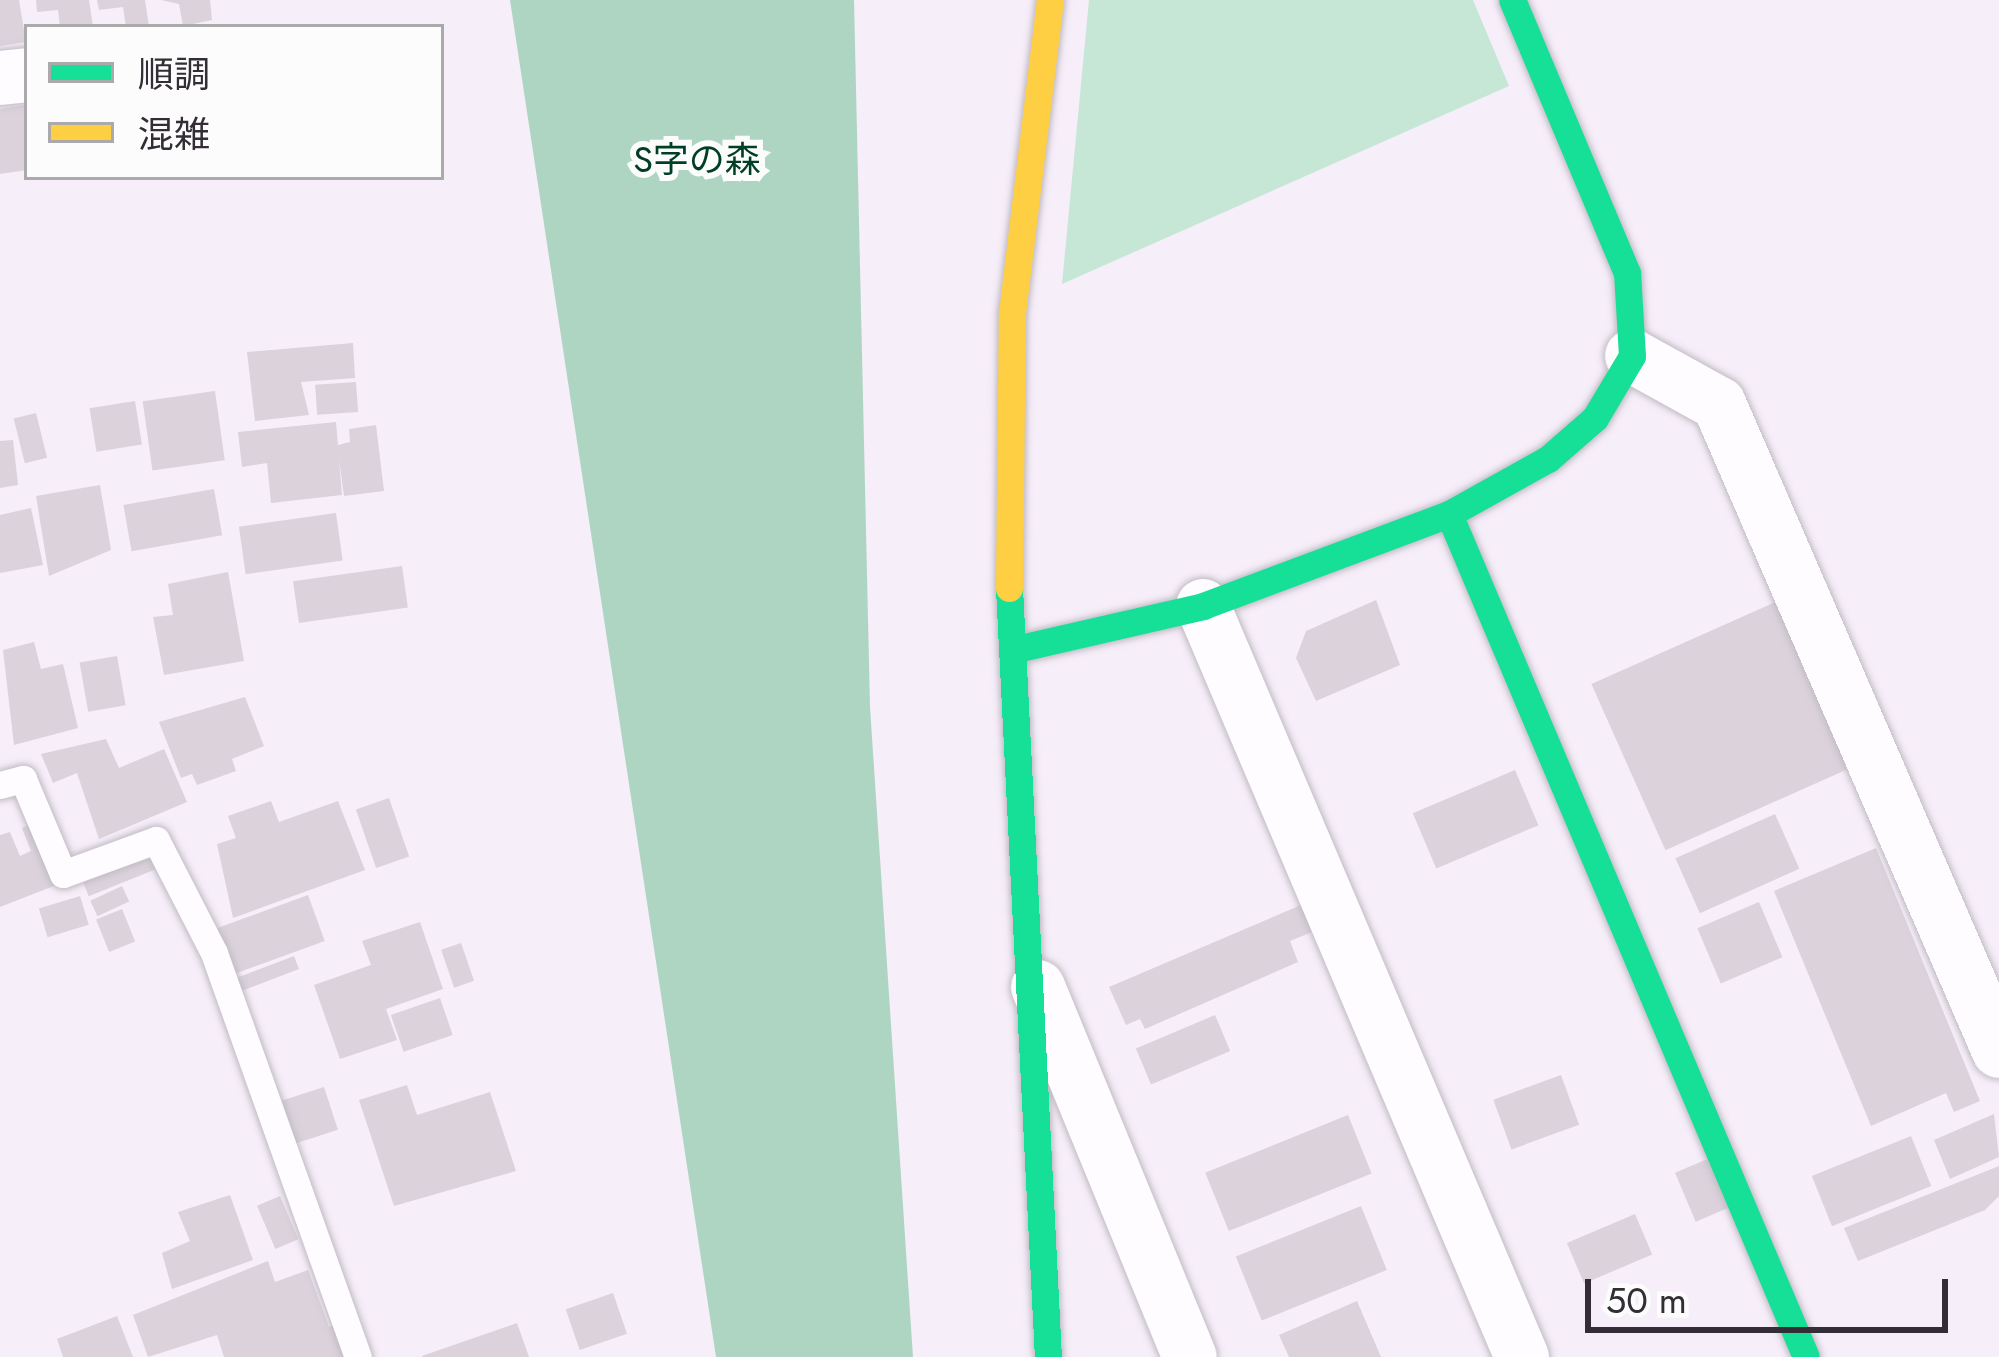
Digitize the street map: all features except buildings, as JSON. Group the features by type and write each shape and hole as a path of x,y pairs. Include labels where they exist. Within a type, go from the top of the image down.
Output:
{"street":[{"path":"1048,1357 1033,976 1006,526 1012,313 1050,0"},
{"path":"1016,649 1203,606 1450,514 1564,446 1632,356 1628,273 1512,0"},
{"path":"1632,356 1719,404 1999,1051"},
{"path":"1450,514 1806,1357"},
{"path":"1203,606 1522,1357"},
{"path":"1033,976 1190,1357"}],"lane":[{"path":"0,785 23,779 63,874 157,841 214,952 358,1357"}],"green space":[{"name":"S字の森","path":"510,0 854,0 870,707 913,1357 716,1357"},
{"path":"1089,0 1473,0 1509,86 1062,284"}],"traffic: fast":[{"path":"1016,649 1203,606 1449,514 1548,459 1595,418 1632,356 1627,273 1512,0"},
{"path":"1449,514 1806,1357"},
{"path":"1009,588 1048,1357"}],"traffic: slow":[{"path":"1009,588 1012,313 1050,0"}]}
